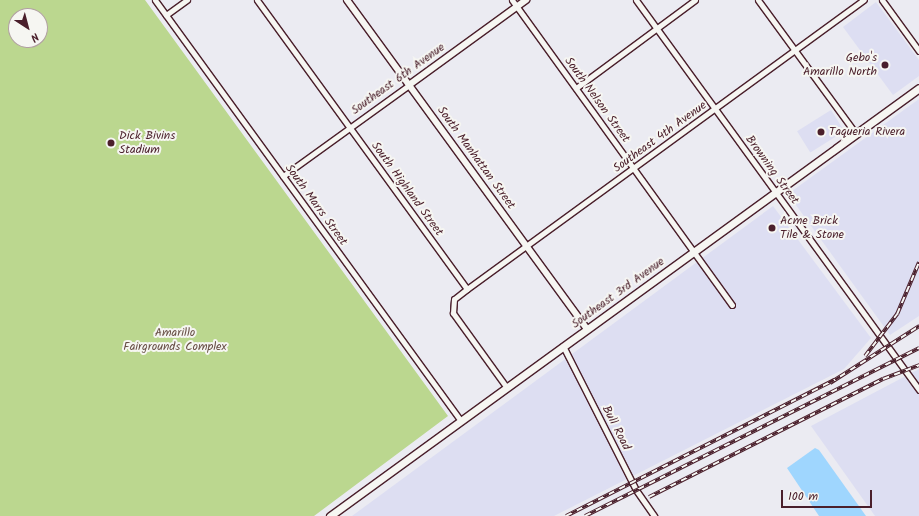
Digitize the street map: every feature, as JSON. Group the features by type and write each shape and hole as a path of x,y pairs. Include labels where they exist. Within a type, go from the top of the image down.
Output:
{"main road":[{"name":"Southeast 3rd Avenue","path":"330,516 919,88"}],"street":[{"name":"South Marrs Street","path":"155,0 461,420"},
{"path":"166,15 187,0"},
{"name":"South Highland Street","path":"257,0 467,290"},
{"name":"South Manhattan Street","path":"348,0 587,329"},
{"name":"South Nelson Street","path":"512,0 732,305"},
{"name":"Southeast 6th Avenue","path":"283,176 526,0"},
{"name":"Browning Street","path":"636,0 919,390"},
{"path":"576,88 695,0"},
{"path":"758,0 856,134"},
{"name":"Southeast 4th Avenue","path":"467,290 864,0"},
{"path":"882,0 919,51"},
{"path":"467,290 454,299 453,313 507,388"},
{"name":"Bull Road","path":"563,346 636,490 654,516"}],"shaded area":[{"path":"876,2 919,60 919,76 893,95 843,27"},
{"path":"919,99 919,316 890,335 788,194"},
{"path":"831,110 844,131 810,152 797,131"},
{"path":"773,206 871,338 844,369 554,516 352,516"},
{"path":"919,369 919,516 875,516 811,426"}],"green space":[{"name":"Amarillo Fairgrounds Complex","path":"0,0 145,0 448,416 314,516 0,516"}],"water":[{"path":"815,448 819,450 866,516 819,516 787,468"}],"railway":[{"path":"865,356 897,314 919,262"},
{"path":"830,383 919,326"},
{"path":"585,516 919,348"},
{"path":"649,497 883,379 919,365"},
{"path":"566,516 834,380"}],"place":[{"name":"Gebo's Amarillo North","path":"885,65"},
{"name":"Taqueria Rivera","path":"821,132"},
{"name":"Dick Bivins Stadium","path":"111,143"},
{"name":"Acme Brick Tile & Stone","path":"772,228"}]}
